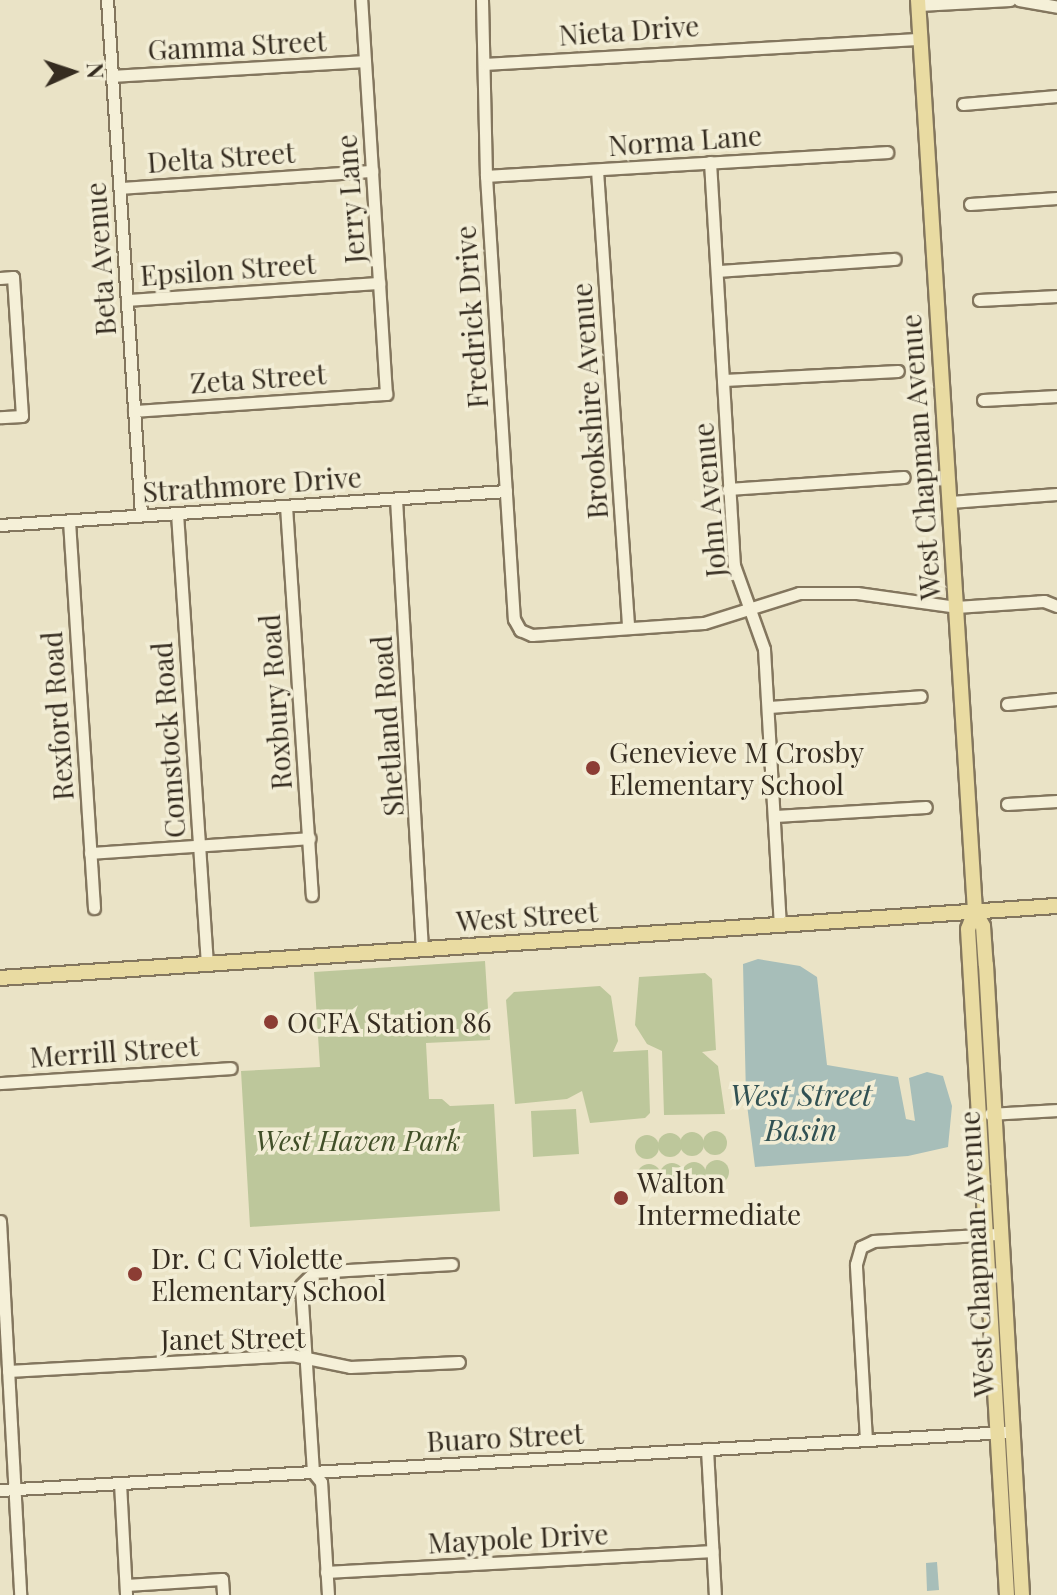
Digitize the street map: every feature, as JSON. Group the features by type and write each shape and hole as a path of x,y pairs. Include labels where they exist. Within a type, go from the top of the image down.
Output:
{"main road":[{"name":"West Chapman Avenue","path":"918,2 975,911 968,929 987,1114 994,1235 1005,1432 1007,1595"},
{"name":"West Street","path":"0,978 1057,906"},
{"name":"West Chapman Avenue","path":"1005,1432 1022,1595"}],"street":[{"name":"Beta Avenue","path":"107,0 141,515"},
{"name":"Jerry Lane","path":"361,0 386,394"},
{"name":"Fredrick Drive","path":"482,0 486,176 514,619 520,630 532,635 628,628"},
{"path":"918,2 1010,0"},
{"path":"1019,0 1057,7"},
{"name":"Nieta Drive","path":"485,64 920,39"},
{"name":"Gamma Street","path":"112,76 365,61"},
{"path":"963,104 1057,96"},
{"name":"Norma Lane","path":"486,176 887,152"},
{"name":"John Avenue","path":"710,162 734,565 764,649 780,926"},
{"name":"Brookshire Avenue","path":"597,170 628,628"},
{"name":"Delta Street","path":"120,188 372,171"},
{"path":"970,204 1057,198"},
{"path":"718,271 895,259"},
{"path":"0,278 13,277 22,416 0,417"},
{"name":"Epsilon Street","path":"127,300 379,283"},
{"path":"979,300 1057,296"},
{"path":"724,380 898,371"},
{"name":"Zeta Street","path":"134,411 386,394"},
{"path":"983,400 1057,396"},
{"path":"728,489 904,477"},
{"name":"Strathmore Drive","path":"0,525 506,491"},
{"path":"950,502 1057,494"},
{"name":"Shetland Road","path":"396,499 422,949"},
{"name":"Roxbury Road","path":"286,506 312,895"},
{"name":"Comstock Road","path":"177,513 207,964"},
{"name":"Rexford Road","path":"69,521 94,908"},
{"path":"628,628 704,623 799,593 857,593 956,607 1044,601 1057,606"},
{"path":"769,707 921,696"},
{"path":"1007,704 1057,699"},
{"path":"1007,804 1057,801"},
{"path":"775,816 926,807"},
{"path":"90,853 199,843 309,838"},
{"name":"Merrill Street","path":"0,1083 231,1068"},
{"path":"987,1114 1057,1110"},
{"path":"0,1221 20,1595"},
{"path":"866,1440 859,1251 874,1241 994,1235"},
{"path":"328,1595 321,1482 313,1472 305,1276 452,1264"},
{"name":"Janet Street","path":"8,1371 306,1357 350,1367 459,1362"},
{"name":"Buaro Street","path":"0,1490 1005,1432"},
{"path":"707,1449 715,1595"},
{"path":"120,1483 126,1590 222,1579 223,1595"},
{"name":"Maypole Drive","path":"326,1572 712,1551"}],"green space":[{"name":"West Haven Park","path":"485,961 490,1040 426,1043 429,1099 442,1099 450,1106 494,1104 500,1211 250,1227 241,1071 320,1067 314,972"},
{"path":"705,973 712,979 716,1050 702,1052 718,1066 725,1114 664,1115 662,1051 647,1044 635,1025 639,977"},
{"path":"600,986 611,996 618,1041 613,1052 648,1050 650,1113 645,1118 590,1123 582,1091 567,1099 515,1104 506,1000 514,992"},
{"path":"576,1109 579,1154 533,1157 531,1111"},
{"path":"715,1131 724,1134 727,1143 724,1152 715,1155 706,1152 703,1143 706,1134"},
{"path":"692,1132 701,1135 704,1144 701,1153 692,1156 683,1153 680,1144 683,1135"},
{"path":"670,1133 679,1136 682,1145 679,1154 670,1157 661,1154 658,1145 661,1136"},
{"path":"647,1135 656,1138 659,1147 656,1156 647,1159 638,1156 635,1147 638,1138"},
{"path":"717,1160 726,1163 729,1172 726,1181 717,1184 708,1181 705,1172 708,1163"},
{"path":"694,1162 703,1165 706,1174 703,1183 694,1186 685,1183 682,1174 685,1165"},
{"path":"672,1163 681,1166 684,1175 681,1184 672,1187 663,1184 660,1175 663,1166"},
{"path":"649,1164 658,1167 661,1176 658,1185 649,1188 640,1185 637,1176 640,1167"}],"water":[{"name":"West Street Basin","path":"758,959 800,966 817,977 827,1065 898,1077 906,1119 915,1121 909,1078 927,1072 943,1076 952,1106 948,1147 908,1156 755,1167 746,1097 743,964"},
{"path":"937,1562 939,1590 927,1591 926,1563"}],"place":[{"name":"Genevieve M Crosby Elementary School","path":"593,768"},
{"name":"OCFA Station 86","path":"271,1022"},
{"name":"Walton Intermediate","path":"621,1198"},
{"name":"Dr. C C Violette Elementary School","path":"135,1274"}]}
